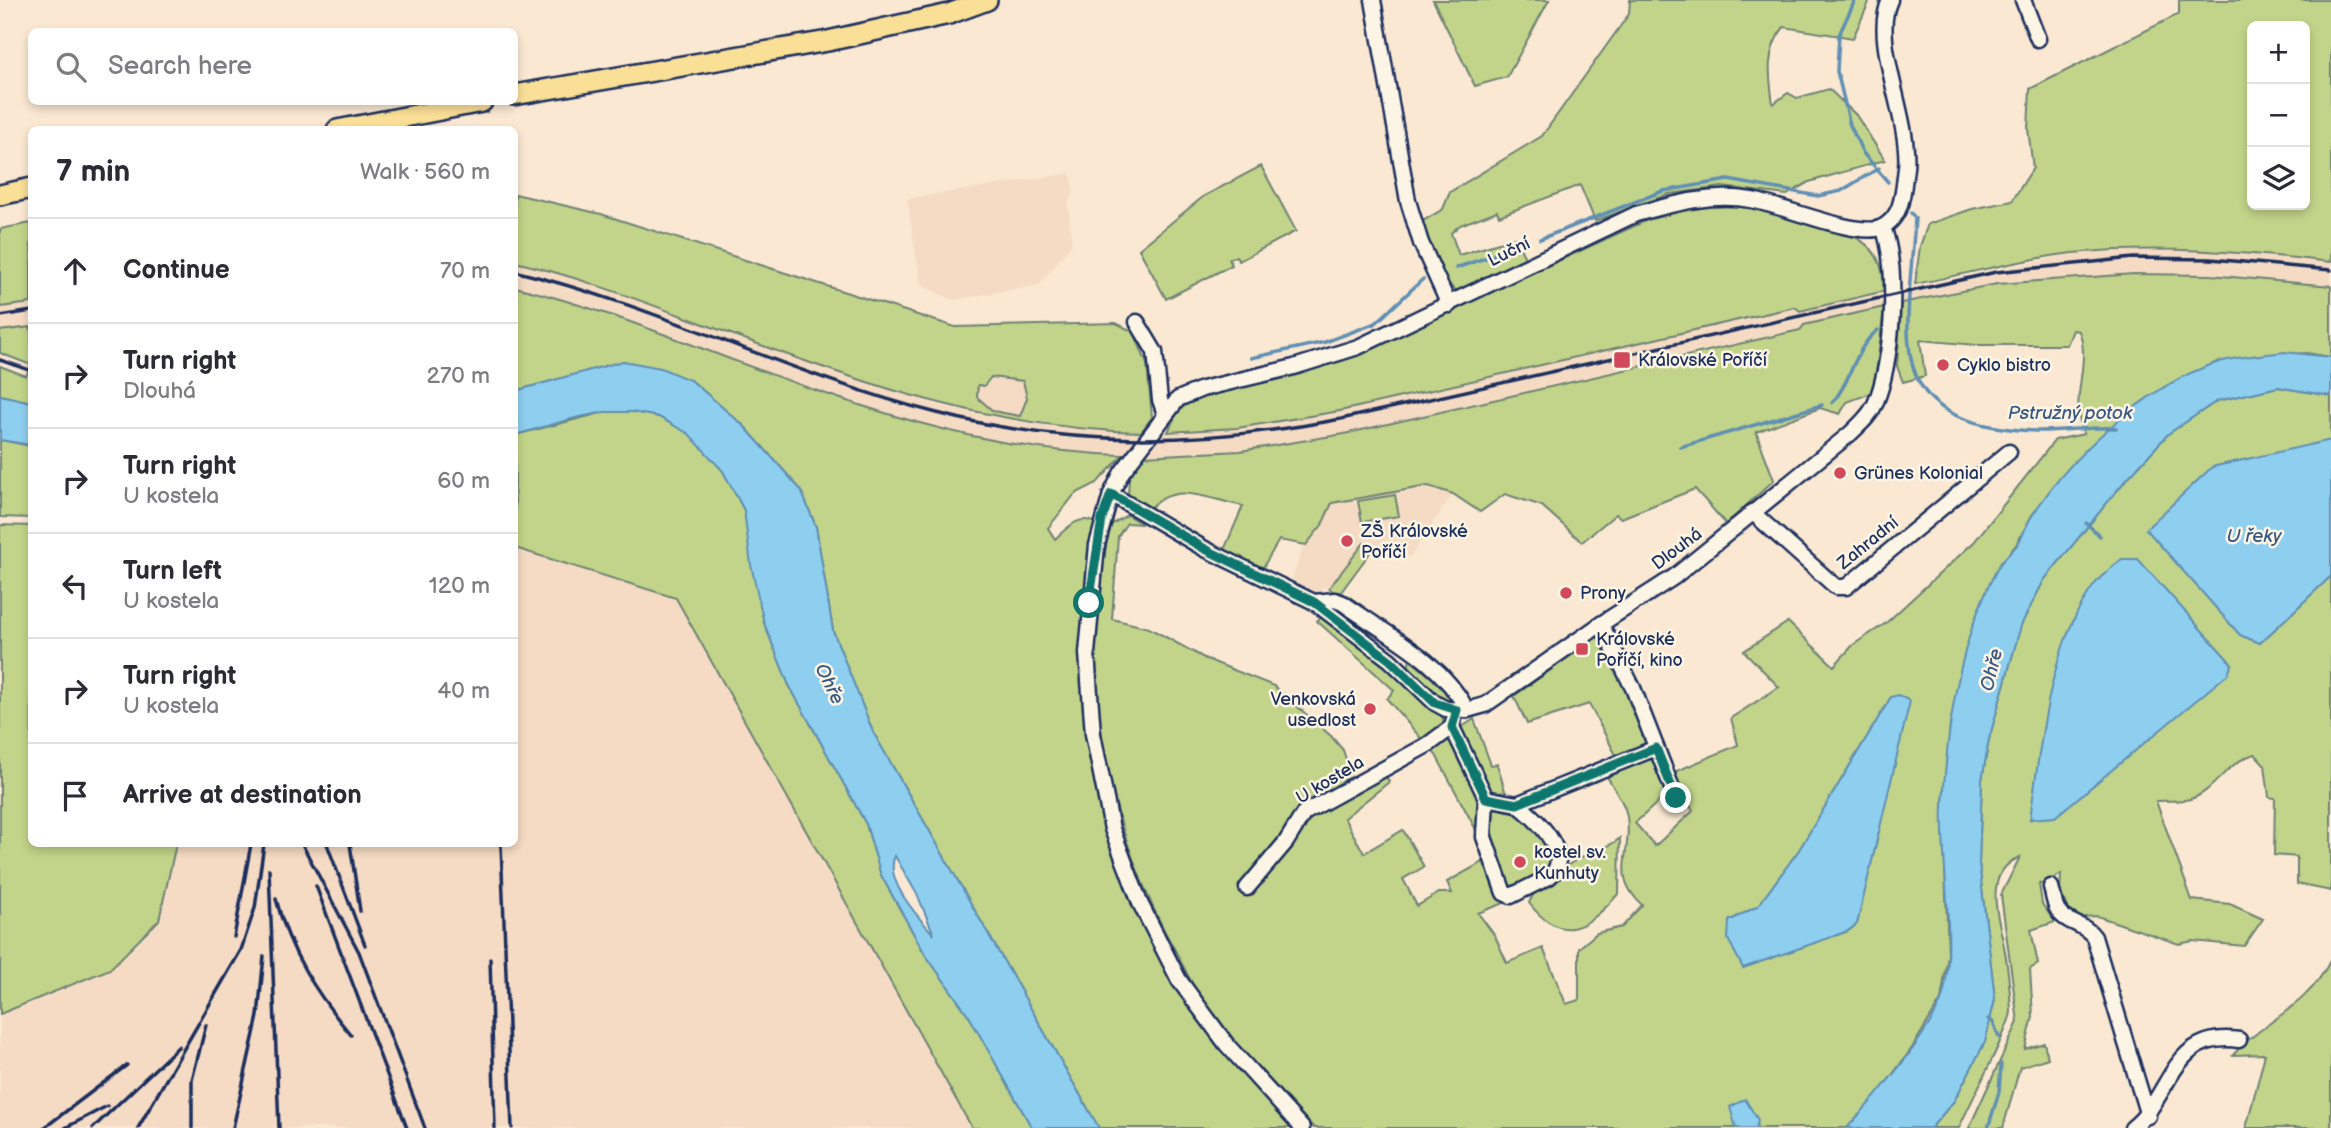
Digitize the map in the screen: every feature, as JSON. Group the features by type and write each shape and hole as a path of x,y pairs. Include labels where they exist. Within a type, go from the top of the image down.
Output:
{"main road":[{"path":"518,94 828,41 949,14 987,0"},
{"path":"358,126 466,105"},
{"path":"0,195 28,189"}],"street":[{"path":"1373,0 1408,201 1421,243 1449,305"},
{"path":"1883,227 1900,206 1907,156 1885,35 1885,18 1890,0"},
{"path":"2023,0 2038,39"},
{"name":"Luční","path":"1302,1128 1227,1045 1179,980 1140,903 1112,829 1093,734 1087,653 1097,545 1111,494 1122,472 1178,399 1202,389 1294,367 1358,346 1636,214 1677,203 1728,198 1752,200 1853,229 1883,227"},
{"name":"Dlouhá","path":"1462,710 1485,705 1674,577 1851,433 1869,415 1881,387 1894,276 1892,255 1883,227"},
{"path":"1137,322 1155,352 1160,400 1166,414"},
{"name":"Zahradní","path":"1752,512 1836,587 1846,587 2008,452"},
{"path":"1111,494 1205,549 1314,602 1390,660 1435,703 1462,710"},
{"path":"1314,602 1335,600 1343,603 1393,636 1439,671 1462,710"},
{"path":"1601,624 1633,688 1676,798"},
{"path":"1462,710 1452,727 1486,798 1484,837 1504,893 1511,896 1555,873 1558,852 1532,816 1517,804 1486,798"},
{"name":"U kostela","path":"1247,888 1286,842 1304,813 1359,785 1452,727"},
{"path":"1517,804 1656,748"},
{"path":"2051,887 2057,909 2064,918 2082,926 2094,937 2148,1116"},
{"path":"2132,1128 2148,1116 2175,1065 2189,1053 2203,1044 2227,1039 2239,1040"}],"shaded area":[{"path":"1071,173 1074,194 1068,202 1072,244 1039,285 953,300 921,285 907,199"},
{"path":"2133,250 2211,251 2331,262 2331,286 2210,275 2134,274 1997,284 1804,325 1800,330 1344,434 1240,451 1143,456 1061,452 999,443 931,428 814,390 576,303 518,288 518,263 583,280 822,367 937,405 1064,428 1147,432 1279,423 1397,399 1795,307 1800,311 2071,254"},
{"path":"28,303 28,327 0,331 0,307"},
{"path":"991,377 1023,381 1027,398 1020,416 993,411 977,397 978,385 984,386"},
{"name":"ZŠ Královské Poříčí","path":"1428,486 1453,494 1409,558 1387,540 1376,554 1364,543 1330,589 1324,586 1318,594 1292,579 1302,550 1322,525 1332,503"},
{"path":"518,548 675,596 972,1128 0,1128 0,1014 110,969 170,864 175,847 518,847"}],"green space":[{"path":"1433,0 1549,0 1507,77 1475,86"},
{"path":"1630,0 1870,0 1853,38 1784,27 1771,54 1770,83 1773,104 1788,93 1797,98 1829,89 1856,115 1885,160 1809,182 1787,195 1722,187 1669,194 1595,221 1580,185 1499,216 1497,211 1460,225 1451,233 1459,255 1515,238 1525,258 1461,291 1453,289 1435,261 1418,224 1443,209 1450,192 1542,136 1629,14"},
{"path":"2179,0 2331,0 2331,262 2202,251 2105,251 2034,259 1915,284 1920,246 1928,224 1972,209 2012,201 2033,168 2028,129 2030,89 2179,14"},
{"path":"1261,166 1296,231 1239,261 1236,256 1229,259 1232,265 1166,299 1139,249 1204,196"},
{"path":"518,195 601,214 955,327 1116,323 1134,332 1147,364 1152,417 1141,432 1086,429 982,413 932,401 832,371 597,285 518,263","holes":["991,377 1023,381 1027,398 1020,416 993,411 977,397 978,385 984,386"]},
{"path":"1719,204 1750,206 1852,235 1873,251 1883,273 1885,291 1800,311 1795,307 1340,411 1237,428 1168,432 1178,410 1198,398 1328,364 1360,352 1654,217 1685,208"},
{"path":"28,224 28,303 0,307 0,229"},
{"path":"2134,274 2210,275 2331,286 2331,357 2306,353 2217,362 2163,388 2082,455 2032,515 2016,545 1998,567 1965,654 1950,725 1943,804 1948,955 1941,1000 1912,1048 1873,1101 1847,1128 1314,1128 1206,1007 1152,905 1131,853 1103,746 1097,690 1096,635 1100,580 1111,525 1127,515 1142,524 1127,523 1118,536 1112,619 1149,628 1206,659 1274,686 1331,736 1343,750 1350,772 1339,788 1385,774 1389,782 1344,818 1364,853 1403,830 1424,867 1403,879 1417,906 1439,893 1452,893 1447,882 1485,861 1475,828 1436,755 1428,747 1450,734 1483,799 1500,888 1507,902 1478,913 1495,936 1507,963 1543,948 1566,1004 1579,1000 1579,948 1597,933 1622,927 1642,905 1632,894 1624,873 1628,830 1626,811 1605,773 1641,758 1654,760 1668,793 1635,823 1655,846 1693,811 1672,773 1738,745 1731,718 1779,687 1744,651 1788,622 1834,666 1853,645 1886,623 1974,542 2055,440 2084,434 2078,409 2083,356 2079,331 2073,330 2067,345 1976,345 1920,340 1925,376 1903,382 1897,366 1901,303 1997,284","holes":["1891,697 1909,701 1857,924 1848,931 1743,968 1729,921 1758,906 1799,850"]},
{"path":"518,288 594,309 820,392 919,423 1020,445 1123,455 1097,483 1075,494 1048,528 1055,539 1079,521 1096,523 1083,624 1082,679 1086,725 1154,942 1296,1128 1099,1128 873,732 833,631 816,527 801,490 745,427 692,381 623,361 518,390"},
{"path":"1884,307 1874,392 1847,402 1840,414 1820,408 1756,432 1774,480 1726,524 1695,489 1621,518 1616,514 1582,542 1542,506 1505,494 1480,512 1453,494 1428,486 1332,503 1322,525 1306,545 1279,540 1262,569 1224,550 1243,506 1204,496 1180,494 1158,501 1147,511 1128,495 1129,478 1143,456 1240,451 1344,434 1800,330 1804,325"},
{"path":"28,327 28,364 0,353 0,331"},
{"path":"0,366 26,376 28,372 28,401 0,395"},
{"path":"2278,387 2331,396 2331,440 2147,529 2240,635 2260,643 2331,576 2331,891 2297,884 2297,857 2274,855 2275,798 2269,797 2265,765 2255,754 2235,764 2199,795 2186,800 2156,801 2192,900 2230,904 2263,919 2244,946 2193,941 2179,944 2097,916 2072,918 2060,891 2061,874 2048,883 2039,884 2042,904 2055,922 2031,930 2038,964 2030,969 2033,1017 2025,1049 2044,1043 2048,1058 2020,1067 2003,1128 1969,1128 2018,1022 2001,895 2020,857 2008,864 1997,884 1996,908 2008,970 2011,1011 2009,1019 1959,1128 1931,1128 1954,1101 1985,1042 1995,999 1979,863 1982,780 1989,739 2021,625 2044,580 2124,482 2168,434 2217,401","holes":["2178,605 2232,664 2031,819 2044,726 2057,666"]},
{"path":"605,412 634,412 659,417 691,434 723,471 744,510 764,623 789,685 866,824 881,875 925,954 969,1016 1032,1128 972,1128 676,598 518,549 518,434"},
{"path":"0,440 28,445 28,518 0,517"},
{"path":"1395,495 1399,516 1362,522 1358,501"},
{"path":"0,525 28,526 28,847 175,847 159,920 110,969 0,1014"},
{"path":"1364,543 1372,550 1338,596 1329,588"},
{"path":"1323,615 1411,684 1440,714 1446,726 1424,742 1387,699 1394,690 1317,621"},
{"path":"1601,634 1630,690 1650,744 1617,757 1589,704 1527,724 1514,696"},
{"path":"1410,660 1451,693 1455,703 1438,696 1408,668"},
{"path":"1474,719 1491,765 1497,764 1508,801 1492,793 1459,729"},
{"path":"1491,803 1517,810 1554,852 1553,869 1513,888 1508,885 1488,828"},
{"path":"1620,838 1619,893 1586,923 1565,928 1553,925 1541,917 1529,903 1542,885 1556,874 1581,857"},
{"path":"2331,959 2331,1128 2246,1128 2265,1054 2233,1055 2259,1031 2298,1002 2321,976"}],"water":[{"name":"Ohře","path":"2284,352 2331,357 2331,396 2278,387 2217,401 2168,434 2124,482 2044,580 2021,625 1989,739 1982,780 1979,863 1995,999 1985,1042 1954,1101 1931,1128 1847,1128 1912,1050 1941,1001 1948,959 1943,805 1952,714 1973,625 1999,566 2017,545 2032,516 2067,470 2112,425 2137,405 2190,373 2216,363"},
{"name":"Ohře","path":"623,361 661,368 692,381 745,427 801,490 816,527 833,631 873,732 1099,1128 1032,1128 969,1016 925,954 881,875 866,824 789,685 764,623 751,565 744,510 723,471 689,434 659,417 632,412 605,412 518,434 518,390","holes":["895,856 918,896 934,935 898,887 893,866"]},
{"path":"0,395 28,401 28,445 0,440"},
{"name":"U řeky","path":"2331,440 2331,576 2260,643 2240,635 2146,529 2212,467"},
{"path":"2122,559 2138,559 2232,664 2228,674 2055,817 2030,819 2049,698 2066,638 2078,610 2094,585"},
{"path":"1898,695 1910,701 1857,924 1848,931 1743,968 1728,939 1729,921 1758,906 1799,850 1891,697"},
{"path":"1745,1099 1758,1120 1756,1128 1736,1128 1730,1107"}],"waterway":[{"name":"Pstružný potok","path":"1855,0 1839,35 1837,71 1850,125 1863,153 1888,182"},
{"path":"1540,239 1663,191 1728,180 1818,196 1841,191 1879,168"},
{"name":"Pstružný potok","path":"1911,213 1915,218 1908,336 1913,367 1926,392 1949,412 1984,425 2035,431 2116,428"},
{"path":"1456,268 1514,248"},
{"path":"1251,358 1325,342 1376,323 1423,279"},
{"path":"1832,403 1858,355 1878,330"},
{"path":"1680,447 1822,405"},
{"path":"2086,523 2100,536"},
{"path":"1988,1019 1993,1022 1999,1037"},
{"path":"1988,1128 1999,1092 2001,1064"}],"railway":[{"path":"518,272 621,303 830,380 937,413 1038,432 1138,439 1239,434 1341,419 1996,272 2133,258 2211,259 2331,270"},
{"path":"0,316 28,312"},
{"path":"0,360 28,370"},
{"path":"234,937 250,847"},
{"path":"138,1128 241,950 255,908 264,847"},
{"path":"304,847 359,952 425,1128"},
{"path":"328,847 365,945"},
{"path":"350,847 360,911"},
{"path":"501,847 512,1128"},
{"path":"269,869 279,1128"},
{"path":"316,886 407,1128"},
{"path":"276,899 289,937 306,972 326,1004 351,1035"},
{"path":"233,1128 258,1016 264,956"},
{"path":"490,959 495,1128"},
{"path":"192,1128 192,1080 206,1025"},
{"path":"93,1128 179,1046"},
{"path":"44,1128 127,1065"},
{"path":"65,1128 107,1106"}],"place":[{"name":"Královské Poříčí","path":"1622,360"},
{"name":"Cyklo bistro","path":"1943,365"},
{"name":"Grünes Kolonial","path":"1840,473"},
{"name":"ZŠ Královské Poříčí","path":"1347,541"},
{"name":"Prony","path":"1566,593"},
{"name":"Královské Poříčí, kino","path":"1582,649"},
{"name":"Venkovská usedlost","path":"1370,709"},
{"name":"kostel sv. Kunhuty","path":"1520,862"}],"route":[{"path":"1089,603 1102,519 1111,494 1205,549 1314,602 1390,660 1435,703 1446,709 1457,710 1452,727 1486,798 1517,804 1656,748 1676,798"}]}
